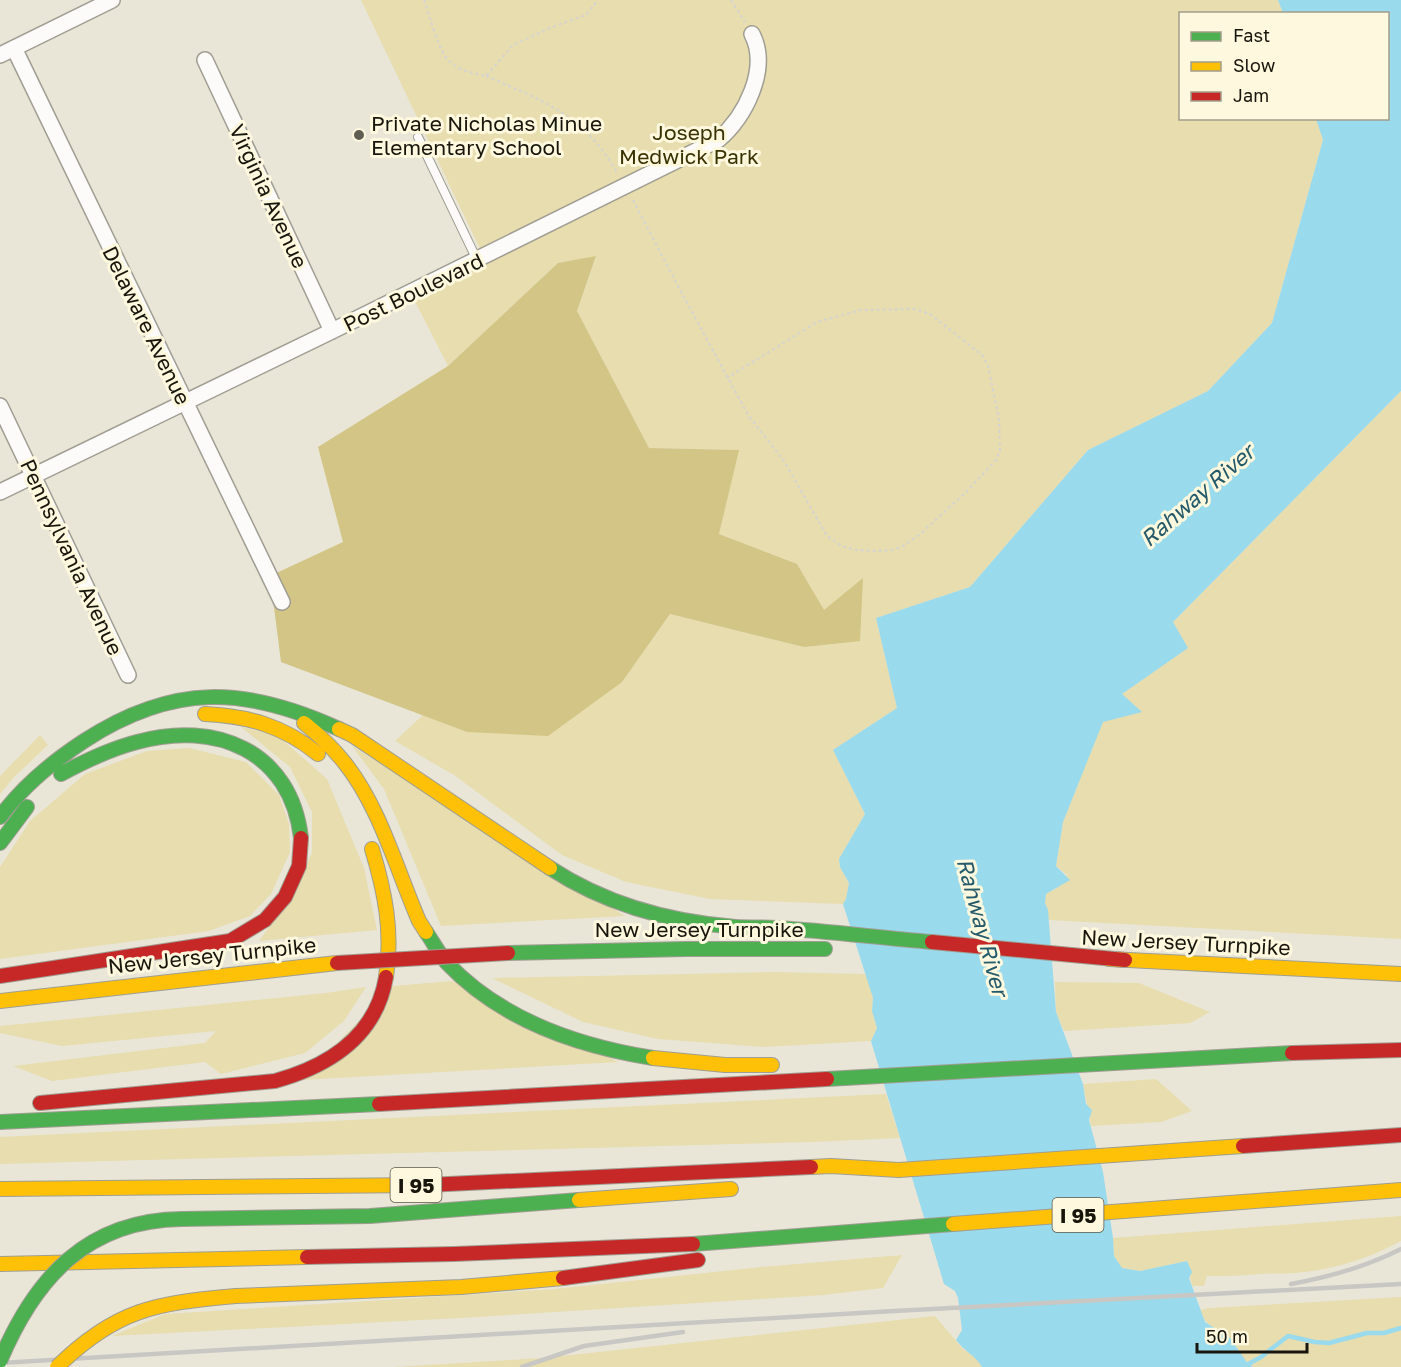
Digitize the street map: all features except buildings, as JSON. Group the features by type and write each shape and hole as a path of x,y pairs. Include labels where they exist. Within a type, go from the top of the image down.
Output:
{"highway":[{"path":"0,817 26,787 52,763 107,724 136,710 166,701 200,696 230,696 264,701 323,720 351,735 576,885 606,898 667,917 736,927 777,928 1125,960"},
{"path":"264,701 290,713 313,729 335,750 352,772 368,800 420,923 459,978 487,999 544,1028 600,1047 666,1060 750,1065 784,1064"},
{"path":"189,715 230,715 256,719 304,741 329,767"},
{"path":"0,976 230,940 249,932 265,921 280,905 292,886 299,865 302,843 300,821 293,800 282,780 266,761 246,747 224,739 196,735 170,735 145,739 116,747 91,758 56,779 114,738 149,723"},
{"path":"0,843 14,822 36,798"},
{"path":"21,1104 275,1081 300,1074 341,1052 360,1033 374,1013 385,986 391,958 386,898 367,834"},
{"name":"New Jersey Turnpike","path":"0,1001 337,963 508,953 840,949"},
{"name":"New Jersey Turnpike","path":"863,950 1401,974"},
{"path":"0,1122 270,1110 1148,1061 1401,1050"},
{"path":"866,1063 1148,1061"},
{"name":"I 95","path":"0,1189 446,1185 831,1166 899,1170 1401,1135"},
{"path":"836,1181 899,1170"},
{"path":"0,1361 20,1317 56,1272 96,1240 117,1230 149,1221 381,1216 741,1189"},
{"name":"I 95","path":"0,1264 454,1254 698,1244 1401,1190"},
{"path":"57,1367 72,1351 94,1334 140,1310 164,1303 236,1296 472,1286 570,1277 713,1256 756,1239"}],"street":[{"path":"7,51 112,0"},
{"name":"Post Boulevard","path":"0,492 718,140 728,132 740,116 755,82 759,53 752,34"},
{"name":"Delaware Avenue","path":"7,51 282,602"},
{"name":"Virginia Avenue","path":"205,60 332,331"},
{"name":"Pennsylvania Avenue","path":"0,406 129,675"}],"lane":[{"path":"417,137 477,260"}],"path":[{"path":"424,0 444,54 450,62 468,72 486,76 564,112 582,126 610,160 747,416 784,461 827,536 842,546 856,550 893,550 903,546 919,535 965,493 996,460 1000,451 999,419 988,366 982,355 930,314 915,309 861,310 817,322 727,378"},
{"path":"486,76 513,45 552,27 586,15 598,0"},
{"path":"731,0 752,34"}],"green space":[{"name":"Joseph Medwick Park","path":"361,0 1278,0 1283,12 1179,12 1179,120 1316,120 1323,140 1272,323 1208,391 1088,450 970,587 876,618 897,708 833,750 865,814 839,859 840,867 849,883 843,904 710,899 626,882 562,855 454,775 395,741 423,715 467,732 622,682 670,614 804,647 863,579 824,611 797,564 719,534 738,450 649,448 577,311 596,257 558,263 448,366 408,288 482,253"},
{"path":"1401,391 1401,939 1049,920 1045,903 1046,893 1056,889 1067,875 1056,866 1063,822 1103,721 1122,694 1187,648 1173,622"},
{"path":"241,727 277,735 327,779 364,868 377,930 259,941 288,900 312,853 312,812 290,767"},
{"path":"40,735 48,745 14,777 0,794 0,776"},
{"path":"352,746 625,916 441,926 384,789"},
{"path":"189,748 246,762 279,795 289,824 290,852 271,894 250,916 209,931 0,959 0,867 30,821 85,774 147,751"},
{"path":"772,972 866,974 873,998 872,1011 877,1028 871,1041 764,1047 658,1039 583,1022 492,978"},
{"path":"452,981 618,1062 301,1080 393,986"},
{"path":"1055,982 1139,983 1210,1012 1190,1023 1064,1031 1056,1012"},
{"path":"366,987 344,1021 305,1053 221,1074 205,1062 52,1081 13,1066 205,1043 216,1031 62,1046 0,1033 0,1026"},
{"path":"1156,1079 1192,1111 1161,1122 1091,1126 1083,1084"},
{"path":"886,1094 900,1138 0,1164 0,1137"},
{"path":"1401,1216 1401,1241 1350,1263 1309,1272 1207,1276 1204,1286 1192,1286 1187,1261 1140,1271 1122,1268 1114,1256 1113,1238"},
{"path":"902,1255 883,1288 823,1295 478,1317 112,1336 165,1314 555,1289 761,1267"},
{"path":"1401,1297 1401,1367 1254,1367 1244,1359 1227,1336 1207,1322 1200,1310 1209,1308"},
{"path":"935,1316 963,1349 975,1356 982,1367 393,1367 543,1358"}],"shaded area":[{"path":"596,256 577,311 649,448 739,450 719,534 797,564 824,610 863,578 860,641 804,647 670,614 622,682 548,736 467,732 281,662 270,576 343,542 318,447 448,366 558,263"}],"water":[{"name":"Rahway River","path":"1278,0 1401,0 1401,391 1173,622 1188,648 1122,694 1142,712 1103,722 1063,822 1056,866 1070,880 1046,894 1045,903 1048,910 1056,1012 1083,1084 1086,1104 1092,1110 1089,1120 1103,1172 1114,1256 1122,1268 1140,1271 1187,1261 1192,1272 1189,1278 1205,1322 1230,1338 1248,1364 1254,1367 982,1367 956,1340 962,1330 958,1298 955,1291 944,1284 871,1041 877,1028 872,1011 873,998 843,904 849,883 840,867 839,859 865,814 833,750 897,708 876,618 970,587 1088,450 1208,391 1272,323 1323,140 1316,120 1389,120 1389,12 1283,12"}],"waterway":[{"path":"1243,1367 1261,1357 1288,1336 1329,1343 1367,1333 1384,1333 1401,1328"}],"railway":[{"path":"1291,1284 1347,1271 1401,1249"},
{"path":"0,1363 1401,1284"},
{"path":"522,1367 584,1346 683,1332"}],"traffic: fast":[{"path":"0,817 39,775 84,741 117,722 148,709 179,700 210,697 240,699 272,705 339,729"},
{"path":"61,774 98,756 137,742 166,736 195,735 221,740 245,749 266,764 282,783 294,808 301,838"},
{"path":"0,843 27,807"},
{"path":"550,868 571,881 616,901 687,921 712,925 796,929 932,942"},
{"path":"426,932 447,963 468,983 516,1015 569,1038 653,1058"},
{"path":"508,953 825,949"},
{"path":"827,1079 1292,1053"},
{"path":"0,1122 379,1104"},
{"path":"182,1219 370,1216 579,1200"},
{"path":"0,1361 30,1304 68,1259 92,1242 118,1230 148,1222 182,1219"},
{"path":"693,1244 953,1224"}],"traffic: slow":[{"path":"205,714 236,717 265,724 292,736 318,754"},
{"path":"304,723 339,757 368,798 419,921 426,932"},
{"path":"339,729 352,735 550,868"},
{"path":"372,849 381,881 388,928 386,977"},
{"path":"1109,959 1401,974"},
{"path":"0,1001 337,963"},
{"path":"653,1058 725,1065 772,1065"},
{"path":"811,1167 899,1170 1243,1146"},
{"path":"0,1189 427,1185"},
{"path":"579,1200 731,1189"},
{"path":"953,1224 1401,1190"},
{"path":"0,1264 307,1257"},
{"path":"236,1296 461,1287 563,1278"},
{"path":"57,1367 99,1332 139,1312 183,1302 236,1296"}],"traffic: jam":[{"path":"0,976 230,941 265,920 285,897 299,866 301,838"},
{"path":"932,942 1125,960"},
{"path":"337,963 508,953"},
{"path":"40,1103 275,1081 295,1075 331,1057 361,1032 381,998 386,977"},
{"path":"1292,1053 1401,1050"},
{"path":"379,1104 827,1079"},
{"path":"1243,1146 1401,1135"},
{"path":"427,1185 811,1167"},
{"path":"307,1257 454,1254 693,1244"},
{"path":"563,1278 698,1260"}],"place":[{"name":"Private Nicholas Minue Elementary School","path":"359,135"}]}
